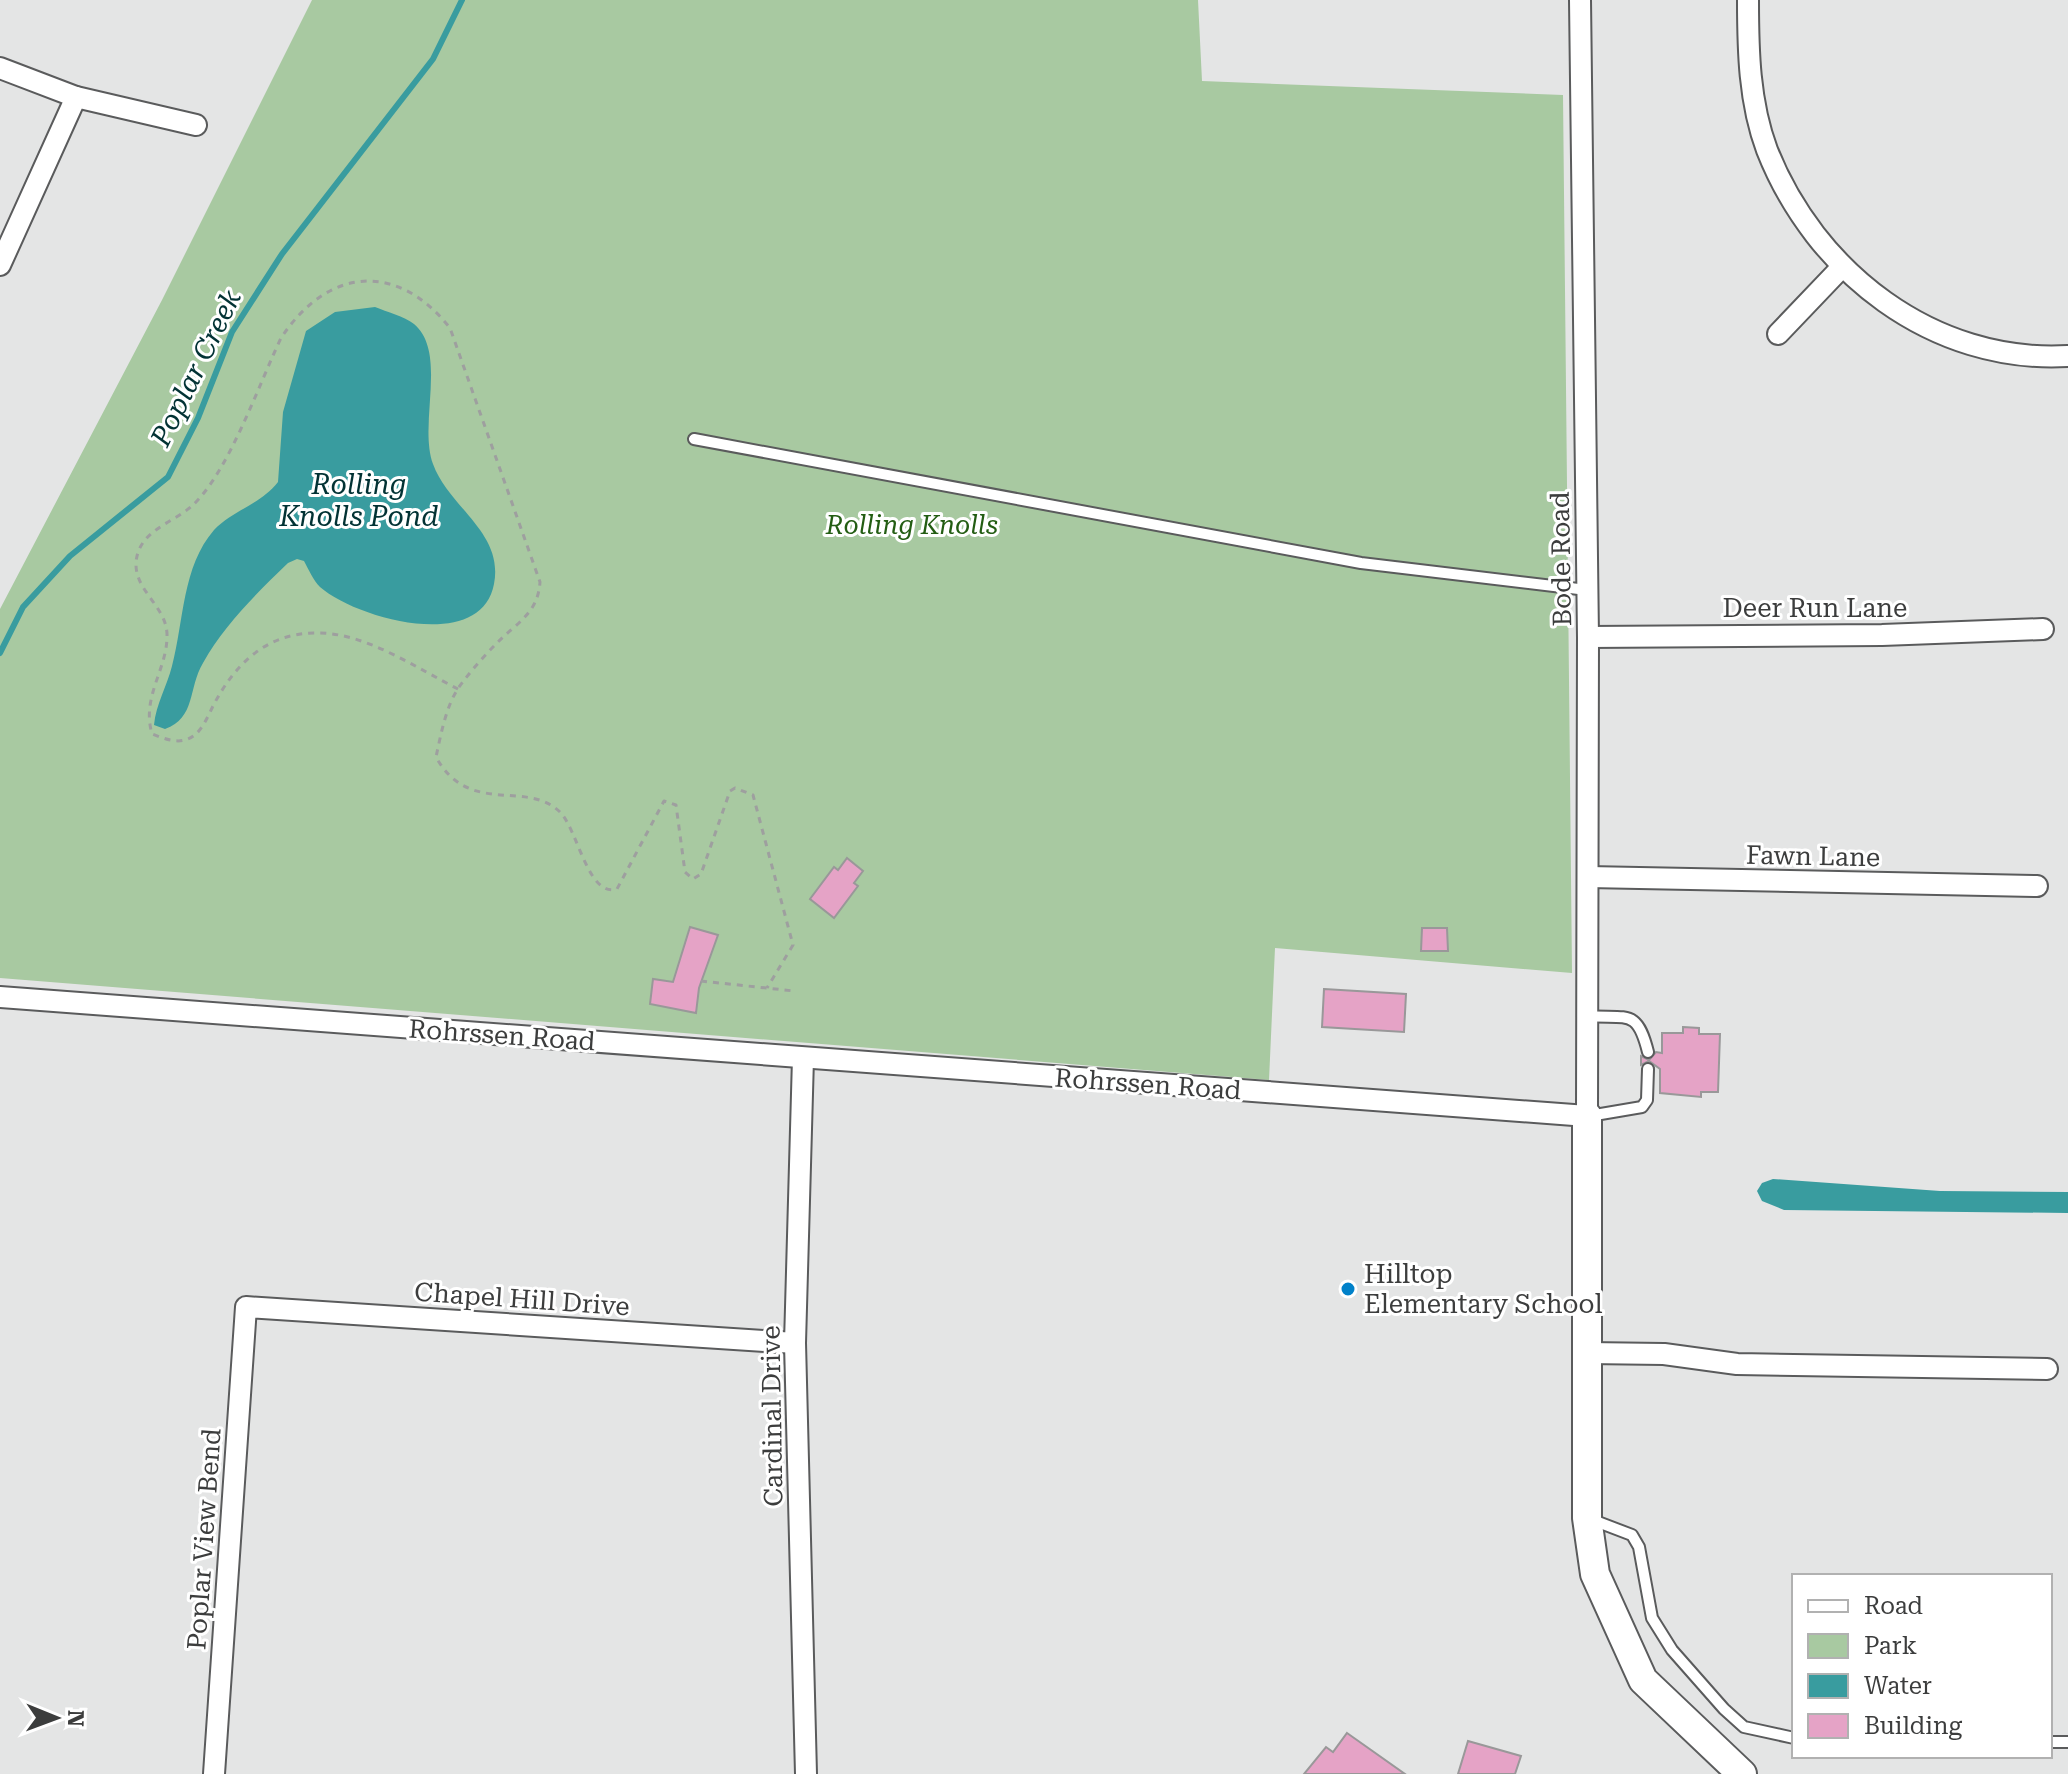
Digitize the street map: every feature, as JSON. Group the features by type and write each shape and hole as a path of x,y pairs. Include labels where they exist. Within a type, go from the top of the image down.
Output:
{"street":[{"name":"Bode Road","path":"1580,0 1588,637 1587,1116"},
{"path":"1748,0 1754,101 1767,149 1791,200 1841,268 1896,309 1951,338 1985,349 2068,356"},
{"path":"0,68 76,97 196,125"},
{"path":"0,265 76,97"},
{"path":"1778,334 1841,268"},
{"name":"Deer Run Lane","path":"1588,637 1896,635 2043,629"},
{"name":"Fawn Lane","path":"1588,877 2037,886"},
{"name":"Rohrssen Road","path":"6,998 1587,1116"},
{"name":"Cardinal Drive","path":"803,1058 795,1343 806,1774"},
{"path":"1587,1116 1587,1518 1595,1574 1643,1680 1742,1774"},
{"name":"Chapel Hill Drive","path":"246,1307 795,1343"},
{"name":"Poplar View Bend","path":"214,1774 246,1307"},
{"path":"1587,1353 1664,1354 1737,1364 2047,1369"}],"lane":[{"path":"694,439 1361,563 1587,590"},
{"path":"1586,1016 1634,1020 1641,1026 1648,1052"},
{"path":"1587,1116 1642,1107 1647,1100 1648,1069"},
{"path":"1587,1518 1632,1535 1639,1547 1652,1618 1672,1650 1724,1709 1744,1727 1792,1738"}],"path":[{"path":"458,689 375,648 341,635 318,632 292,635 251,653 228,677 202,728 187,740 169,741 152,734 147,716 167,636 164,617 137,576 136,560 142,543 164,523 193,505 218,472 281,338 295,318 310,303 354,281 384,282 408,289 431,304 450,328 540,582 540,596 531,614 497,643 458,689 444,723 436,757 447,777 464,788 557,809 570,824 594,881 602,889 617,889 664,801 676,805 685,872 693,879 701,874 730,791 735,788 753,795 793,945 767,988"},
{"path":"701,981 794,991"}],"green space":[{"name":"Rolling Knolls","path":"312,0 1198,0 1202,81 1563,95 1572,973 1275,948 1269,1080 0,978 0,609 162,300"}],"water":[{"name":"Rolling Knolls Pond","path":"375,307 410,321 424,337 431,370 428,429 433,464 441,480 483,535 495,566 494,584 484,605 466,618 442,624 387,618 337,599 320,587 304,561 297,559 288,563 242,610 211,649 198,673 182,718 165,729 154,725 172,666 190,577 204,545 221,523 263,496 278,482 283,412 306,331 335,312"},
{"path":"1773,1179 1940,1191 2068,1192 2068,1213 1784,1210 1762,1201 1757,1191 1762,1183"}],"building":[{"path":"847,858 863,871 854,883 858,886 834,918 810,899 834,867 838,870"},
{"path":"690,927 718,935 699,988 696,1013 650,1004 653,979 673,982"},
{"path":"1422,928 1447,928 1448,951 1421,951"},
{"path":"1324,989 1406,994 1404,1032 1322,1027"},
{"path":"1683,1027 1699,1028 1699,1034 1720,1034 1718,1092 1701,1092 1701,1097 1660,1093 1660,1069 1649,1061 1641,1065 1641,1056 1649,1060 1656,1052 1662,1053 1662,1033 1683,1033"},
{"path":"1347,1733 1405,1774 1304,1774 1326,1747 1333,1752"},
{"path":"1468,1741 1521,1756 1515,1774 1458,1774"}],"waterway":[{"name":"Poplar Creek","path":"0,653 23,607 70,556 168,477 198,418 232,332 282,254 433,59 462,0"}],"place":[{"name":"Hilltop Elementary School","path":"1348,1289"}]}
